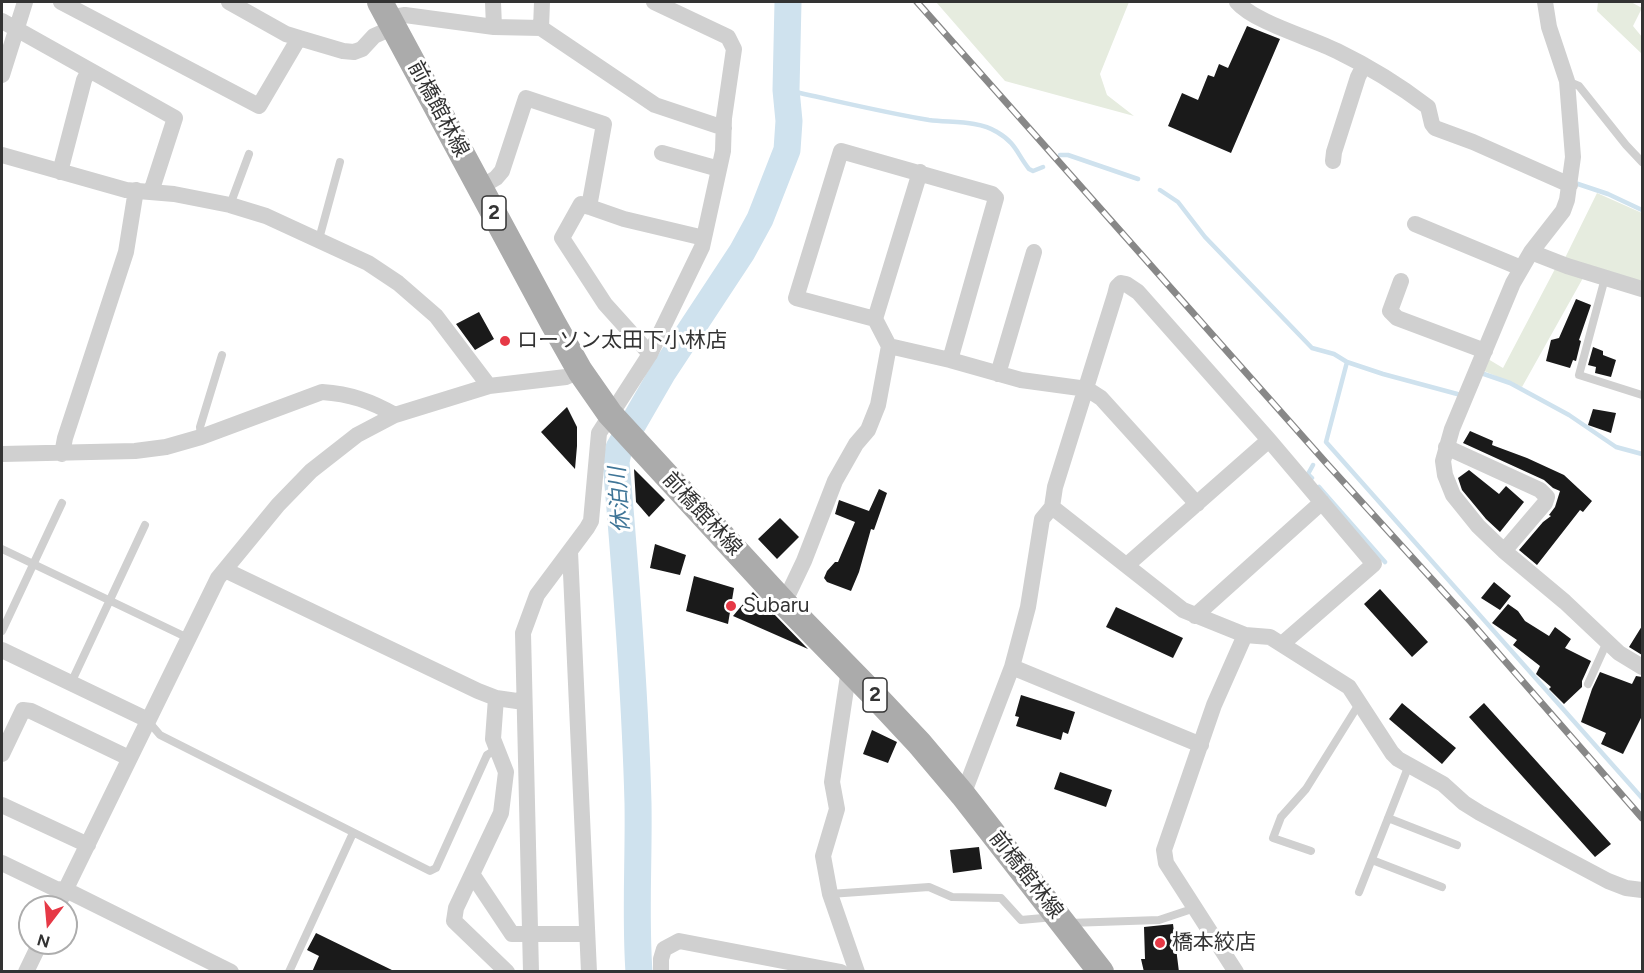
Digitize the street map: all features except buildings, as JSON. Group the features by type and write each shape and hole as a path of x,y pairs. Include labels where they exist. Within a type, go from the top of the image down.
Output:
{"main road":[{"name":"前橋館林線","path":"388,16 580,371 618,423 784,603 919,743 963,795 1101,972"}],"street":[{"path":"2,75 8,25 25,2"},
{"path":"61,2 259,106 298,38"},
{"path":"229,2 286,34 343,51 354,52 362,49 388,16 405,15 494,27 541,28 655,105 724,128"},
{"path":"493,2 494,27"},
{"path":"541,28 543,2"},
{"path":"531,972 523,633 537,595 591,520 599,433 618,423 702,247 723,151 734,49 728,37 654,2"},
{"path":"1237,2 1254,14 1364,64 1395,82 1428,107 1435,128 1484,146 1570,185"},
{"path":"1545,2 1549,27 1568,81 1573,157 1570,185 1563,212 1521,268 1446,447 1443,461 1453,495 1478,526 1619,653 1642,668"},
{"path":"8,25 175,118 144,191 64,438 62,454"},
{"path":"1333,161 1364,64"},
{"path":"60,172 84,80 89,70"},
{"path":"481,187 496,178 502,171 526,98 604,124 589,207"},
{"path":"875,319 796,298 841,151 920,172 992,194 996,198 950,360"},
{"path":"662,153 719,169"},
{"path":"2,155 126,190 174,194 230,205 266,216 319,239 368,263 398,283 436,315 489,386"},
{"path":"784,603 804,561 835,481 856,444 868,430 878,405 889,346 875,319 920,172"},
{"path":"650,354 605,304 562,238 581,204 624,219 704,238"},
{"path":"1415,224 1521,268"},
{"path":"998,374 1034,252"},
{"path":"1531,252 1642,289"},
{"path":"1401,281 1390,311 1397,318 1485,351"},
{"path":"963,795 1012,667 1028,607 1042,519 1052,507 1055,487 1117,287 1121,283 1138,292 1269,440 1374,564 1282,644"},
{"path":"889,346 1021,380 1086,388 1101,398 1197,504"},
{"path":"63,895 218,578 278,505 311,471 357,435 395,416 489,386 566,377 580,371"},
{"path":"2,454 62,454 166,447 201,437 322,392 342,393 361,398 395,416"},
{"path":"1128,565 1269,440"},
{"path":"1446,447 1540,490 1547,497 1545,503 1504,551"},
{"path":"1195,616 1322,502"},
{"path":"1052,507 1183,610 1245,635 1270,637 1349,687 1392,753 1432,777 1464,803 1518,835 1616,885 1642,890"},
{"path":"570,551 589,972"},
{"path":"225,570 496,698 524,702"},
{"path":"1236,972 1166,863 1164,850 1214,705 1245,635"},
{"path":"2,650 148,720"},
{"path":"1012,667 1201,745"},
{"path":"661,972 664,949 679,941 850,971 830,894 823,856 837,809 832,782 849,669"},
{"path":"496,698 493,739 506,772 501,813 456,908 454,921 507,972"},
{"path":"2,754 22,710 31,711 129,758"},
{"path":"2,805 88,845"},
{"path":"2,863 56,889 66,890 209,967 231,972"},
{"path":"472,874 512,934 588,934"},
{"path":"26,972 34,955"}],"lane":[{"path":"1568,81 1579,86 1642,162"},
{"path":"230,205 249,153"},
{"path":"319,239 340,162"},
{"path":"1605,278 1579,375 1642,395"},
{"path":"201,437 200,427 222,355"},
{"path":"2,631 62,503"},
{"path":"71,683 145,525"},
{"path":"2,549 188,638"},
{"path":"1588,684 1607,642"},
{"path":"1311,851 1273,838 1281,816 1305,789 1360,703"},
{"path":"148,720 160,735 430,871 435,868 487,755 497,749"},
{"path":"1359,892 1409,765"},
{"path":"1388,818 1457,845"},
{"path":"289,972 353,833"},
{"path":"1372,860 1442,886"},
{"path":"830,894 929,887 952,897 1001,898 1021,920 1159,920 1196,908"}],"shaded area":[{"path":"936,2 1129,2 1100,74 1107,95 1134,116 1005,81"},
{"path":"1598,2 1631,2 1642,8 1633,26 1642,37 1642,54 1597,11"},
{"path":"1597,193 1642,213 1642,283 1565,258"},
{"path":"1556,267 1583,278 1522,387 1484,371 1488,359 1503,368"}],"waterway":[{"name":"休泊川","path":"639,972 635,718 616,462 619,448 663,372 742,252 760,219 787,150 789,121 786,90 788,2"},
{"path":"786,90 911,117 981,125 1008,140 1029,169 1033,171 1043,167"},
{"path":"1060,155 1068,155 1138,179"},
{"path":"1575,183 1608,194 1642,210"},
{"path":"1160,190 1178,202 1205,237 1312,348 1334,354 1347,362 1383,374 1461,395"},
{"path":"1347,362 1326,442 1642,798"},
{"path":"1481,373 1510,383 1569,415 1616,447 1642,454"},
{"path":"1312,478 1308,474 1313,465"},
{"path":"1319,487 1385,562"}],"railway":[{"path":"917,2 1328,465 1470,621 1642,818"}],"place":[{"name":"ローソン太田下小林店","path":"505,341"},
{"name":"Subaru","path":"731,606"},
{"name":"橋本絞店","path":"1160,943"}]}
